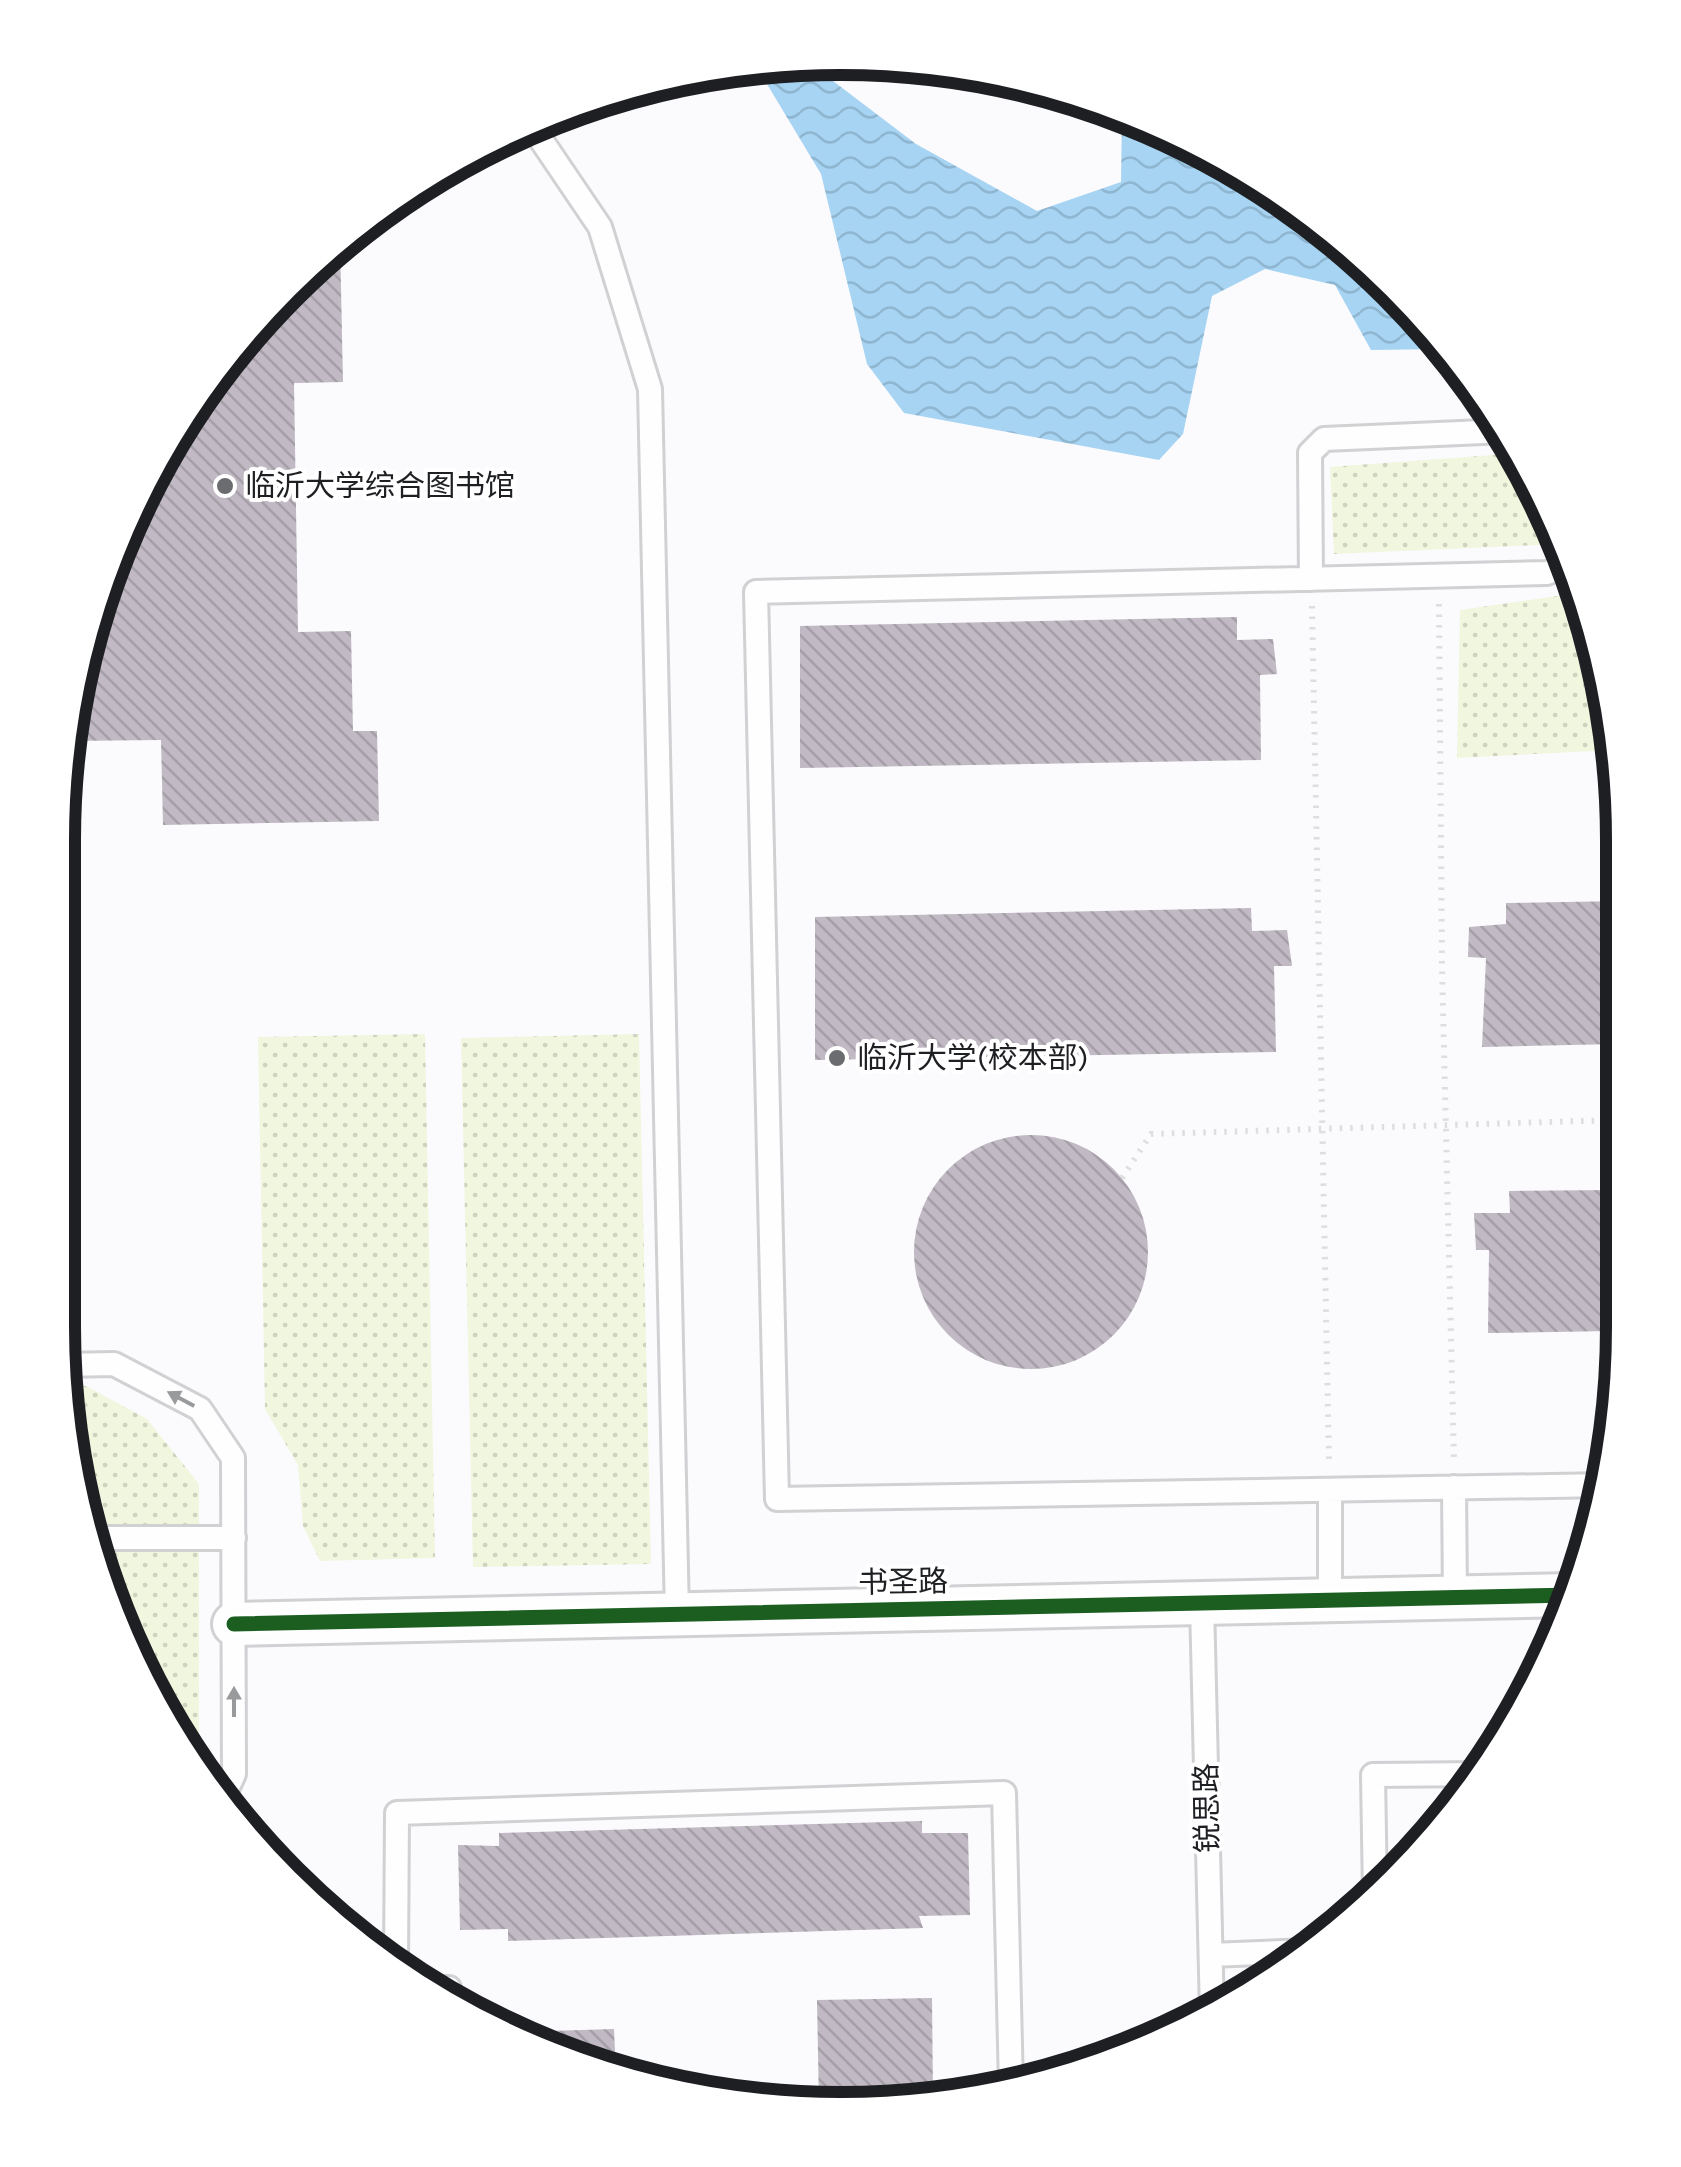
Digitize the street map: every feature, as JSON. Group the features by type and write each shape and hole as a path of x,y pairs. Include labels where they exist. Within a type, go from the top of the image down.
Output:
{"street":[{"name":"书圣路","path":"234,1624 1557,1595"}],"lane":[{"path":"539,137 600,227 650,388 678,1614"},
{"path":"1311,579 1310,454 1324,439 1487,432"},
{"path":"1556,569 1547,573 756,592 777,1499 1589,1485"},
{"path":"77,1365 114,1364 200,1409 233,1458 234,1774 229,1787"},
{"path":"1454,1488 1455,1598"},
{"path":"1330,1490 1330,1601"},
{"path":"105,1538 234,1538"},
{"name":"锐思路","path":"1202,1604 1211,1995"},
{"path":"1374,1876 1373,1775 1461,1774"},
{"path":"396,1950 397,1813 1004,1793 1011,2072"},
{"path":"1210,1955 1281,1952"}],"path":[{"path":"1438,575 1454,1488"},
{"path":"1311,579 1330,1490"},
{"path":"1122,1178 1151,1134 1606,1120"}],"green space":[{"path":"1501,454 1546,545 1334,554 1330,467"},
{"path":"1565,595 1591,691 1600,751 1457,758 1460,610"},
{"path":"425,1034 435,1558 320,1561 303,1526 298,1465 265,1409 258,1037"},
{"path":"639,1034 651,1564 473,1567 461,1038"},
{"path":"78,1386 86,1386 147,1419 199,1484 199,1744 154,1665 116,1573 90,1476"}],"water":[{"path":"826,76 916,144 1037,211 1121,182 1122,129 1223,178 1307,233 1382,299 1427,349 1371,350 1335,285 1265,269 1212,296 1183,434 1159,460 904,413 867,364 821,174 764,80"}],"building":[{"name":"临沂大学综合图书馆","path":"340,261 343,382 294,383 298,632 351,631 353,731 377,731 379,821 163,825 161,740 82,741 101,642 133,548 178,458 233,374 299,299"},
{"path":"1237,617 1237,640 1273,639 1277,674 1260,675 1261,760 800,768 800,626"},
{"path":"1606,901 1606,1044 1482,1047 1486,958 1468,957 1469,927 1506,924 1506,903"},
{"path":"1251,908 1252,931 1287,930 1292,966 1274,966 1276,1052 815,1060 815,917"},
{"path":"1031,1135 1076,1144 1114,1169 1139,1207 1148,1252 1139,1297 1114,1335 1076,1360 1031,1369 986,1360 948,1335 923,1297 914,1252 923,1207 948,1169 986,1144"},
{"path":"1606,1190 1606,1331 1488,1333 1489,1250 1476,1250 1474,1213 1510,1213 1509,1191"},
{"path":"922,1821 922,1833 968,1833 970,1915 919,1916 923,1928 508,1941 508,1929 460,1930 458,1845 499,1846 499,1833"},
{"path":"932,1998 933,2086 819,2091 817,2000"},
{"path":"614,2029 615,2058 594,2051 542,2031"}],"cycle path":[{"path":"234,1624 1557,1595"}],"place":[{"name":"临沂大学综合图书馆","path":"225,486"},
{"name":"临沂大学(校本部)","path":"837,1058"}]}
